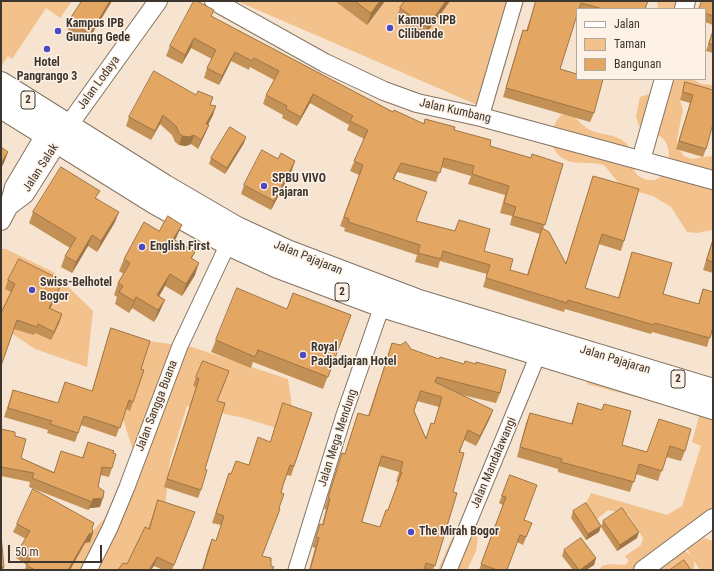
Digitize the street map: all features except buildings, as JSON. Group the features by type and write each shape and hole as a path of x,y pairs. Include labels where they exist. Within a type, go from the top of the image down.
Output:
{"highway":[{"name":"Jalan Pajajaran","path":"1,83 56,131 155,203 228,244 278,267 382,306 713,408"},
{"name":"Jalan Pajajaran","path":"1,107 56,131 184,197 237,228 287,251 419,301 713,390"}],"street":[{"name":"Jalan Lodaya","path":"56,131 158,1"},
{"name":"Jalan Kumbang","path":"214,1 325,63 384,91 417,103 480,117 713,180"},
{"path":"480,117 515,1"},
{"path":"641,160 664,80"},
{"name":"Jalan Salak","path":"5,213 25,194 56,131"},
{"name":"Jalan Sangga Buana","path":"89,570 110,528 127,487 180,346 228,244"},
{"name":"Jalan Mega Mendung","path":"296,570 344,415 382,306"},
{"name":"Jalan Mandalawangi","path":"450,570 538,355"},
{"path":"643,570 705,533 713,518"}],"green space":[{"path":"1,1 72,1 60,18 46,8 12,59 8,56 1,66"},
{"name":"Kampus IPB Cilibende","path":"237,1 510,1 482,107"},
{"path":"657,1 682,1 680,8 658,8"},
{"path":"664,80 695,80 701,84 713,85 713,89 693,86 680,100 683,110 677,139 678,148 684,156 692,159 713,157 713,230 697,233 687,232 671,207 653,196 623,188 604,165 572,162 558,155 554,149 552,136 556,122 561,115 570,114 592,131 614,136 622,140 629,147 633,166 638,175 642,178 650,180 657,179 666,170 669,155 668,148 665,141 660,136 639,126 636,116 640,97 658,91"},
{"path":"1,249 6,249 53,272 93,311 87,367 35,349 1,326"},
{"path":"142,340 192,347 288,379 296,434 244,418 187,406 170,461 164,517 121,570 40,570 87,537 123,499 133,450 109,376"},
{"path":"589,377 656,395 655,402 587,384"},
{"path":"674,396 713,413 713,507 702,518 680,546 691,556 687,549 704,538 713,541 713,570 700,570 694,561 694,570 599,570 602,566 609,564 625,565 629,561 625,556 641,545 643,538 628,514 608,510 596,520 585,505 591,493 667,515 682,506 701,446 692,442 699,416 671,407"},
{"path":"471,534 478,537 476,551 467,570 438,570 452,538"}],"place":[{"name":"Kampus IPB Cilibende","path":"390,28"},
{"name":"Kampus IPB Gunung Gede","path":"58,31"},
{"name":"Hotel Pangrango 3","path":"47,49"},
{"name":"SPBU VIVO Pajaran","path":"264,186"},
{"name":"English First","path":"142,247"},
{"name":"Swiss-Belhotel Bogor","path":"32,290"},
{"name":"Royal Padjadjaran Hotel","path":"303,355"},
{"name":"The Mirah Bogor","path":"411,532"}]}
